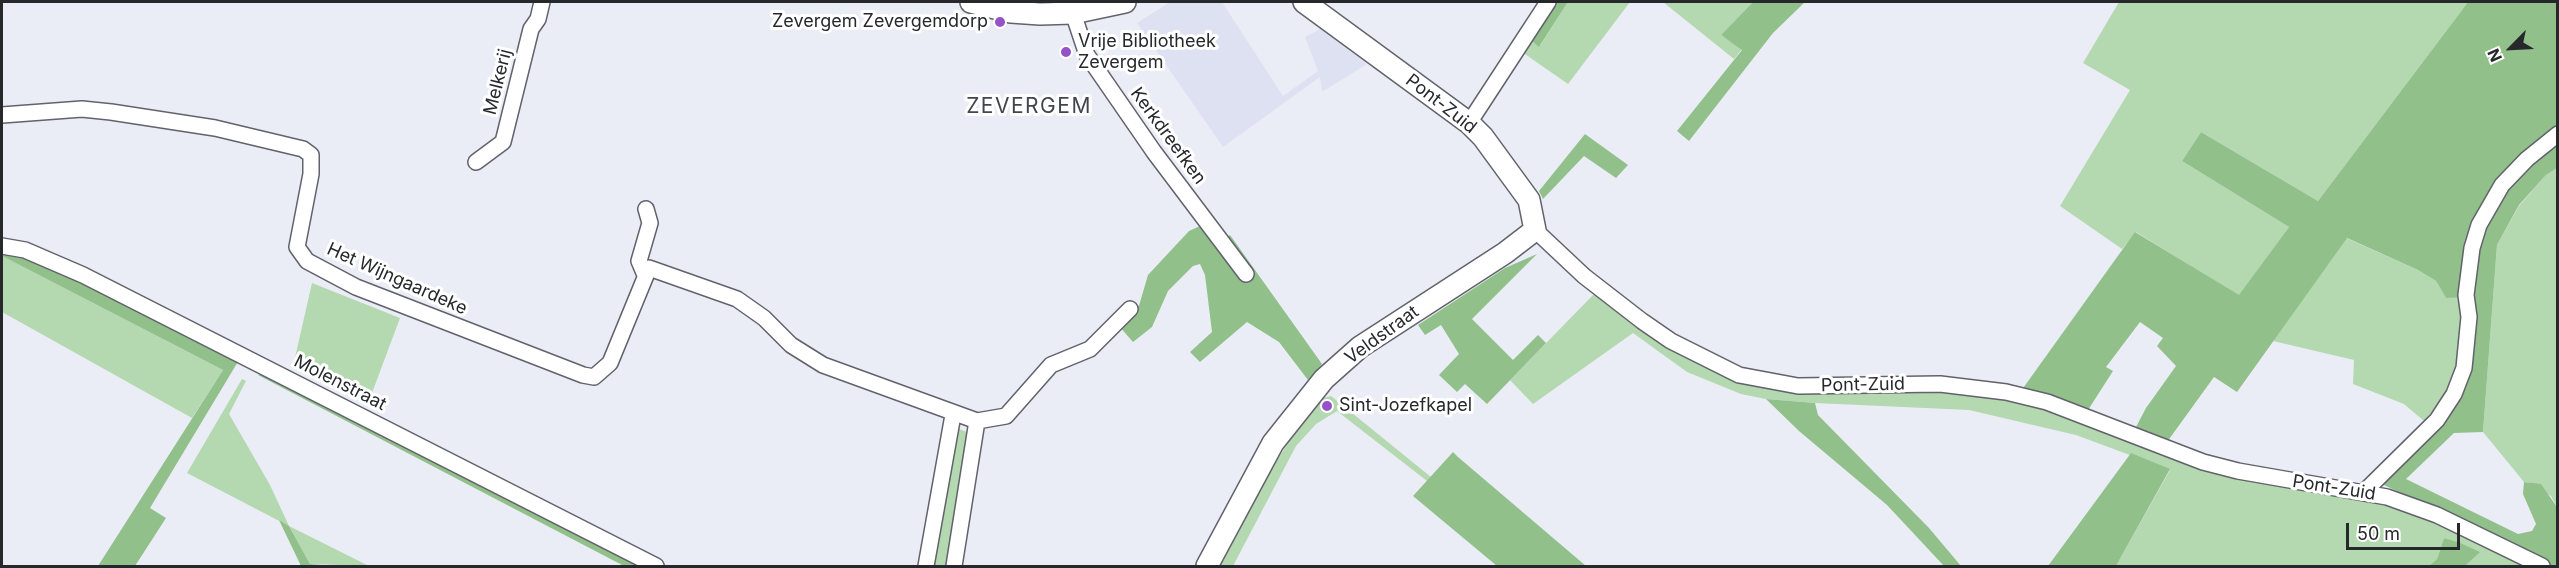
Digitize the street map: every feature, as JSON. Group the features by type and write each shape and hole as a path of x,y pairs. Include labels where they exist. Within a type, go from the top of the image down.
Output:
{"street":[{"name":"Melkerij","path":"476,162 503,142 531,29 538,19 542,2"},
{"path":"971,2 1011,12 1073,13 1125,2"},
{"name":"Pont-Zuid","path":"1304,2 1469,123 1483,137 1529,200 1535,230 1584,276 1641,321 1671,341 1739,375 1798,386 1940,384 2007,392 2048,402 2113,425 2160,446 2238,471 2365,491 2437,515 2542,567"},
{"path":"1469,123 1548,2"},
{"name":"Kerkdreefken","path":"1073,13 1087,55 1154,152 1246,274"},
{"name":"Het Wijngaardeke","path":"2,115 82,109 111,112 215,128 303,149 311,155 311,174 297,247 307,261 356,287 583,375 594,377 610,363 645,275 639,261 650,223 646,209"},
{"path":"2365,491 2437,420 2454,394 2464,368 2469,317 2466,296 2472,248 2479,225 2502,185 2527,159 2558,134"},
{"name":"Veldstraat","path":"1207,567 1273,443 1324,379 1360,347 1505,253 1535,230"},
{"name":"Molenstraat","path":"2,246 32,253 83,275 656,567"},
{"path":"645,275 649,268 737,299 764,318 791,345 823,365 977,421 1006,416 1051,365 1090,349 1130,309"},
{"path":"926,567 953,414"},
{"path":"954,567 977,421"}],"shaded area":[{"path":"1170,2 1222,2 1283,96 1318,71 1305,37 1320,29 1367,64 1322,92 1320,77 1223,147 1137,23"}],"green space":[{"path":"1554,2 1568,2 1539,47 1531,40"},
{"path":"1568,2 1630,2 1568,84 1522,52 1531,40 1540,46"},
{"path":"1663,2 1753,2 1721,35 1742,49 1734,59"},
{"path":"1753,2 1805,2 1773,33 1689,141 1677,131 1742,50 1721,35"},
{"path":"2119,2 2468,2 2318,201 2201,132 2182,161 2289,227 2239,296 2136,232 2122,249 2060,206 2130,90 2083,63"},
{"path":"2468,2 2557,2 2557,168 2546,175 2519,205 2497,245 2483,432 2454,433 2406,479 2518,534 2532,531 2536,524 2523,494 2524,482 2541,484 2557,507 2557,566 2551,566 2380,483 2445,419 2458,402 2472,348 2475,297 2446,298 2436,281 2418,270 2347,238 2237,392 2214,377 2167,442 2136,427 2146,408 2176,366 2157,346 2163,338 2140,322 2106,367 2113,371 2088,410 2021,391 2135,232 2239,295 2289,227 2182,161 2201,132 2318,201"},
{"path":"1585,134 1628,165 1616,178 1584,156 1543,199 1539,191"},
{"path":"2557,168 2557,507 2551,496 2528,482 2524,482 2483,432 2497,245 2519,206 2546,175"},
{"path":"1200,226 1207,230 1217,245 1230,235 1322,364 1308,380 1279,342 1247,322 1200,362 1190,352 1212,332 1205,275 1200,264 1193,266 1168,291 1152,327 1133,342 1119,326 1138,309 1148,275 1189,231"},
{"path":"2346,238 2418,270 2436,281 2446,298 2464,297 2460,360 2446,395 2424,421 2404,404 2353,384 2354,360 2273,341"},
{"path":"23,252 239,360 150,508 166,518 135,566 98,566 223,370 2,256 2,253"},
{"path":"1537,254 1472,319 1513,360 1538,335 1546,343 1487,404 1465,384 1457,392 1439,375 1459,354 1441,325 1425,335 1418,325 1505,268"},
{"path":"2,256 223,370 192,418 2,312"},
{"path":"312,283 400,318 369,401 294,362"},
{"path":"1596,292 1718,372 1984,393 2021,401 2175,456 2393,504 2535,566 2465,566 2479,552 2444,538 2437,559 2429,566 2116,566 2170,470 2076,435 1969,410 1815,403 1766,399 1741,394 1687,372 1633,333 1533,404 1510,380"},
{"path":"266,372 644,566 624,566 258,375"},
{"path":"242,379 246,381 229,414 270,485 289,526 187,473"},
{"path":"1331,396 1431,477 1427,481 1337,411 1316,424 1296,446 1233,566 1220,566 1271,470 1300,424 1323,398"},
{"path":"1766,399 1815,403 1818,415 1929,528 1961,566 1944,566 1887,505 1799,431"},
{"path":"959,429 967,432 969,438 948,566 933,566 955,432"},
{"path":"1453,452 1586,566 1497,566 1413,496"},
{"path":"2131,453 2170,469 2116,566 2048,566"},
{"path":"279,520 289,526 310,564 335,566 301,566"},
{"path":"289,526 369,566 310,564"},
{"path":"2444,538 2480,552 2465,566 2429,566 2437,559"}],"place":[{"name":"Zevergem Zevergemdorp","path":"1000,22"},
{"name":"Vrije Bibliotheek Zevergem","path":"1066,52"},
{"name":"Sint-Jozefkapel","path":"1327,406"}],"district":[{"name":"ZEVERGEM","path":"1029,107"}]}
